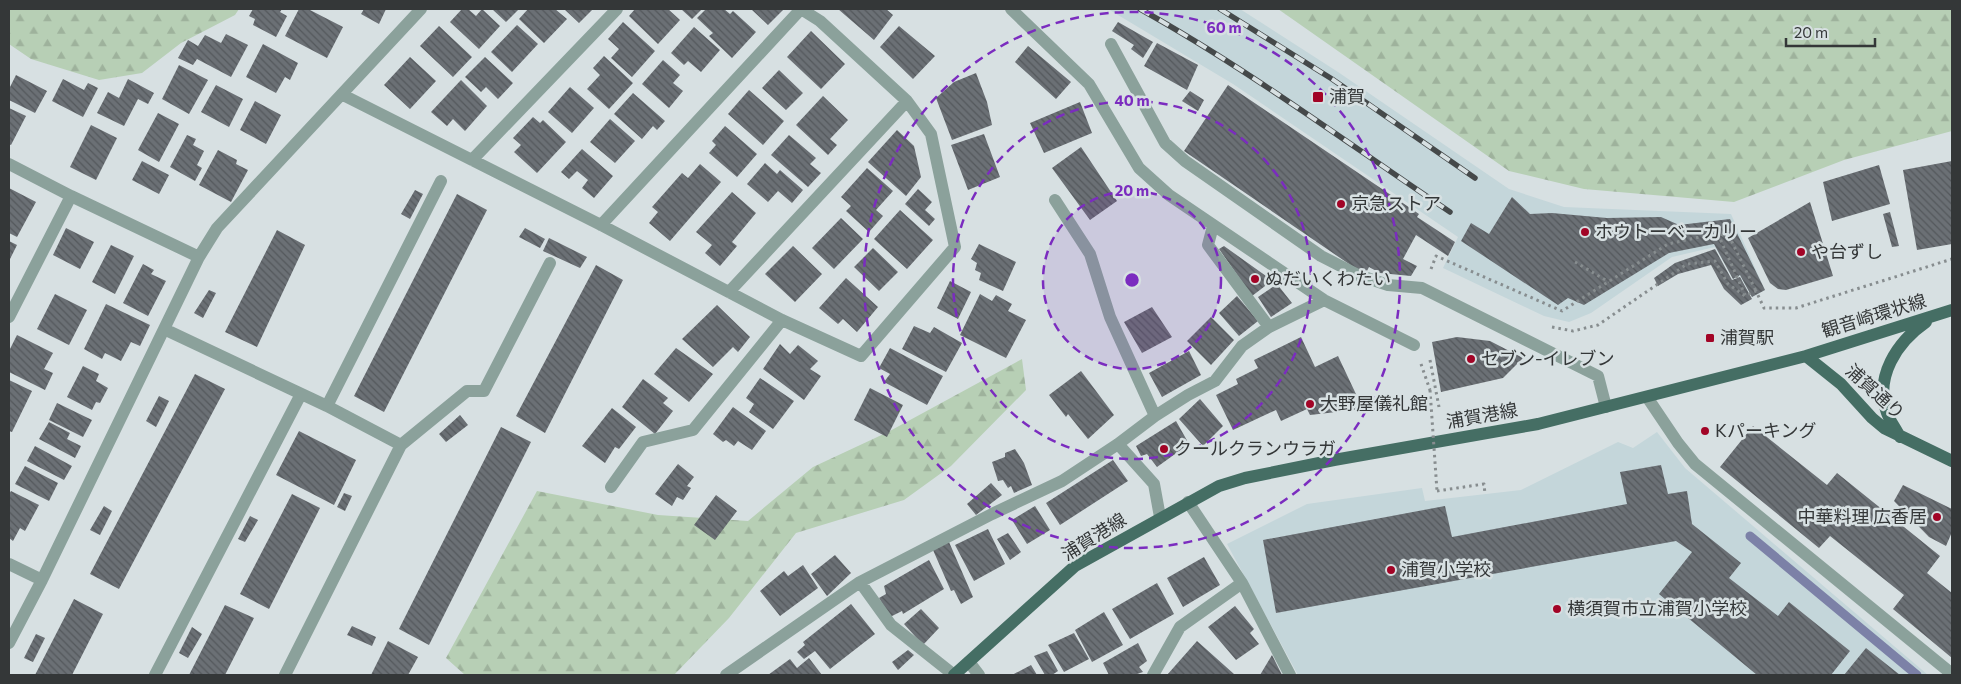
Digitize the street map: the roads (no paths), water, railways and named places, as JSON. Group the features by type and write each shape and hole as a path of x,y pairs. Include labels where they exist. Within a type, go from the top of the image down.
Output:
{"main road":[{"name":"観音崎環状線","path":"1806,356 1952,310"},
{"path":"1900,437 1887,414 1883,398 1884,377 1893,354 1912,332 1938,314"},
{"name":"浦賀港線","path":"954,675 1075,566 1219,486 1246,478 1334,460 1538,424 1806,356"},
{"name":"浦賀通り","path":"1806,356 1841,384 1872,418 1884,428 1952,461"}],"street":[{"path":"9,643 42,580 199,257 217,228 343,95 421,9"},
{"path":"472,160 617,9"},
{"path":"343,95 601,225 782,320 860,356 954,247 931,134 907,101 820,21 801,9 601,225"},
{"path":"1010,9 1089,84 1139,168 1170,195 1324,300 1414,345"},
{"path":"1111,44 1166,143 1185,161 1321,256 1358,275 1381,283 1422,288 1598,376 1606,407"},
{"path":"729,292 907,101"},
{"path":"9,164 199,257"},
{"path":"327,406 441,181"},
{"path":"9,317 71,196"},
{"path":"1055,200 1090,254 1110,317 1155,416"},
{"path":"1213,226 1208,246 1269,327"},
{"path":"285,675 402,446 467,391 484,391 550,262"},
{"path":"726,675 860,582 1062,481 1118,444 1155,416 1215,380 1242,346 1269,327 1324,300"},
{"path":"611,487 643,442 693,430 782,320"},
{"path":"164,329 327,406 402,446"},
{"path":"155,675 301,394"},
{"path":"1647,397 1678,443 1695,464 1952,674"},
{"path":"1118,444 1154,484 1160,518"},
{"path":"1188,502 1242,582 1290,675"},
{"path":"9,564 42,580"},
{"path":"860,582 891,625 954,675"},
{"path":"1153,675 1180,627 1242,582"},
{"path":"969,662 979,675"}],"waterway":[{"path":"1750,536 1917,675"}],"railway":[{"path":"1140,9 1220,56 1450,212"},
{"path":"1220,9 1332,79 1475,178"}],"place":[{"name":"浦賀","path":"1318,97"},
{"name":"京急ストア","path":"1341,204"},
{"name":"ホウトーベーカリー","path":"1585,232"},
{"name":"や台ずし","path":"1801,252"},
{"name":"ぬだいくわたい","path":"1255,279"},
{"name":"浦賀駅","path":"1710,338"},
{"name":"セブン-イレブン","path":"1471,359"},
{"name":"大野屋儀礼館","path":"1310,404"},
{"name":"Kパーキング","path":"1705,431"},
{"name":"クールクランウラガ","path":"1164,449"},
{"name":"中華料理 広香居","path":"1937,517"},
{"name":"浦賀小学校","path":"1391,570"},
{"name":"横須賀市立浦賀小学校","path":"1557,609"}]}
